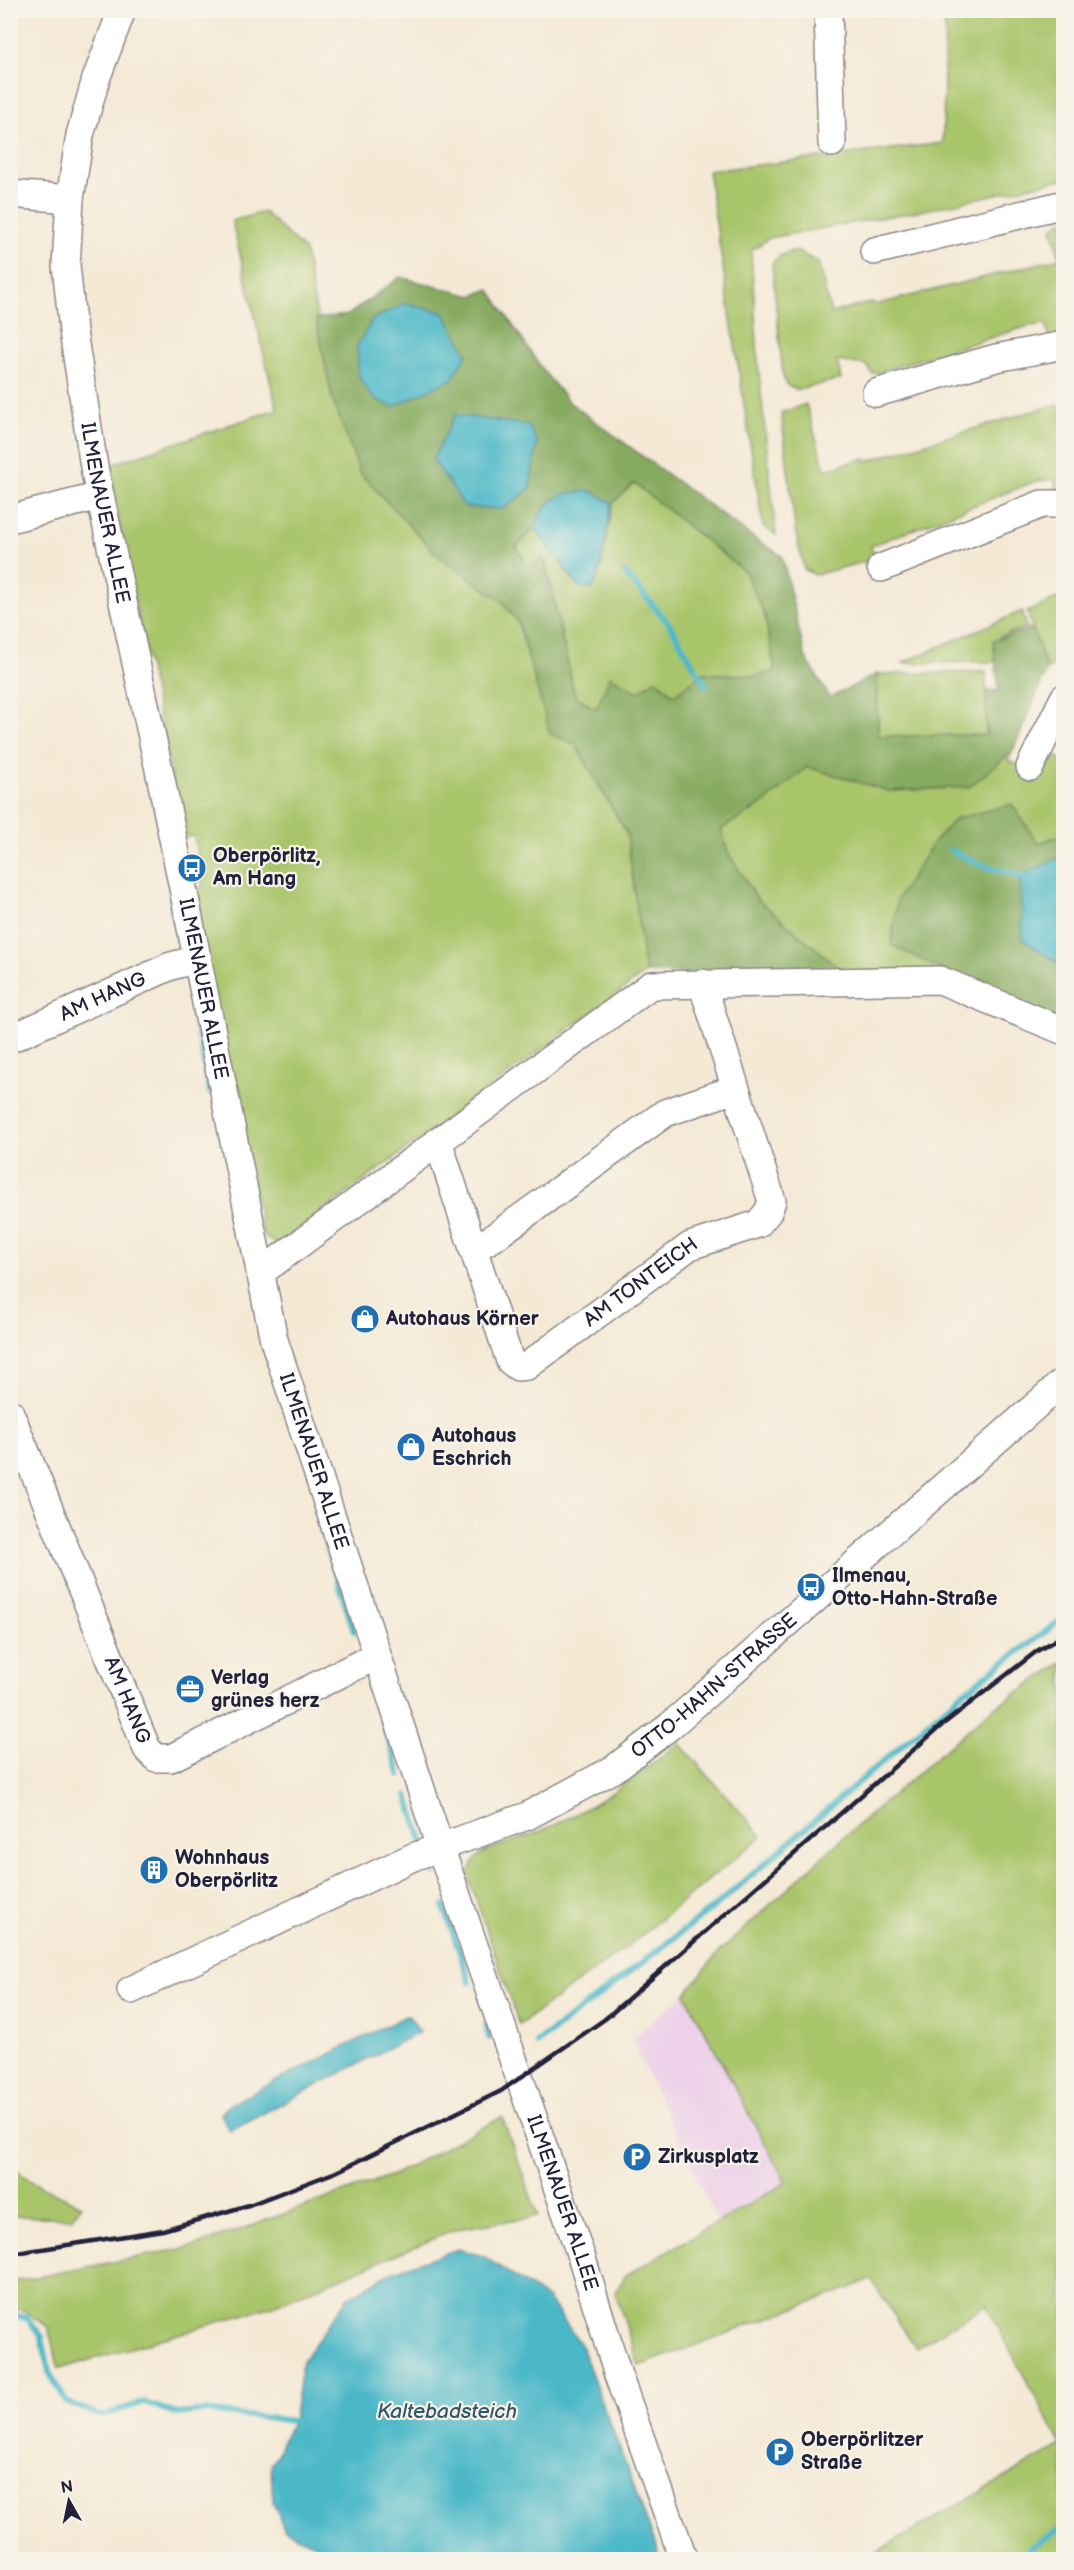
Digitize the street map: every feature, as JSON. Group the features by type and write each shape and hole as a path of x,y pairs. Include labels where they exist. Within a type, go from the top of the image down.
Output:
{"street":[{"name":"ILMENAUER ALLEE","path":"122,10 96,80 84,123 70,199 66,265 73,331 100,496 198,959 280,1365 440,1847 583,2262 618,2376 684,2559"},
{"path":"828,10 832,143"},
{"path":"10,194 70,199"},
{"path":"874,250 1043,207 1064,204"},
{"path":"876,393 996,358 1064,345"},
{"path":"10,519 100,496"},
{"path":"881,568 1042,504 1064,504"},
{"path":"1030,767 1064,698"},
{"name":"AM HANG","path":"10,1039 171,966 198,959"},
{"path":"260,1273 651,985 940,980 1064,1031"},
{"name":"AM TONTEICH","path":"438,1141 510,1361 518,1367 527,1366 690,1246 758,1224 768,1212 772,1201 702,983"},
{"path":"473,1249 493,1238 665,1113 735,1089"},
{"name":"OTTO-HAHN-STRASSE","path":"440,1847 527,1815 614,1769 670,1726 1064,1381"},
{"name":"AM HANG","path":"10,1413 147,1749 156,1758 171,1758 376,1656"},
{"path":"131,1990 440,1847"}],"shaded area":[{"path":"685,1994 786,2183 717,2221 631,2039"}],"green space":[{"path":"945,11 1063,11 1063,179 930,209 769,238 751,251 759,374 776,535 763,526 708,171 943,143"},
{"path":"264,212 305,251 332,398 438,556 502,601 518,622 535,673 627,834 645,973 277,1245 263,1235 191,890 203,887 194,836 184,837 107,466 277,409 232,221"},
{"path":"1063,220 1063,339 1049,338 1046,324 1029,326 872,374 867,365 837,361 841,379 797,390 787,385 783,377 772,263 780,256 794,250 818,262 831,313 873,302 875,305 1060,258 1052,228"},
{"path":"400,277 472,296 489,289 541,368 569,402 755,539 782,556 805,656 830,698 877,674 878,736 986,735 986,691 999,690 993,641 1032,628 1047,669 1013,751 969,787 889,791 807,767 763,804 721,829 728,853 758,900 844,972 645,973 627,834 575,744 550,734 518,622 502,601 438,556 360,473 332,398 316,319 348,315","holes":["634,483 745,572 765,616 775,671 757,676 703,673 674,695 656,679 638,692 610,676 596,709 575,696 544,558 529,568 516,547 535,528 579,587 593,589 600,569 613,503"]},
{"path":"806,404 825,470 865,458 867,461 1050,406 1063,405 1063,494 1055,493 1055,479 1036,481 871,546 875,559 815,575 804,569 796,534 781,413"},
{"path":"634,483 745,572 765,616 775,671 757,676 703,673 674,695 638,692 595,710 575,696 545,559 529,569 516,547 535,528 579,587 600,569 613,503"},
{"path":"1063,596 1063,671 1055,666 1047,669 1027,612"},
{"path":"1022,611 1027,627 999,637 1000,662 902,663"},
{"path":"986,672 986,735 878,736 877,674"},
{"path":"1050,750 1063,762 1063,835 1038,843 948,973 844,972 758,900 728,853 721,829 763,804 807,767 889,791 969,787 1013,751 1008,760 1037,774"},
{"path":"1012,804 1038,843 1063,835 1063,856 1020,876 1023,940 1063,966 1063,1023 948,973 891,945 897,900 933,843 955,819"},
{"path":"1063,1662 1063,2559 865,2559 1061,2445 986,2305 916,2348 871,2280 639,2366 615,2292 626,2275 786,2183 685,1994 719,1952 844,1837 992,1709"},
{"path":"679,1743 762,1836 636,1940 519,2025 468,1876 474,1862 488,1850 555,1825 598,1801 639,1774"},
{"path":"502,2117 538,2216 457,2229 273,2306 59,2369 48,2327 24,2311 11,2308 11,2282 195,2246 395,2174"},
{"path":"10,2166 34,2183 81,2205 73,2218 11,2216"}],"water":[{"path":"406,303 444,313 467,354 452,379 393,407 373,398 359,378 357,346 373,319"},
{"path":"455,415 528,425 537,441 530,488 503,509 465,507 433,459"},
{"path":"592,491 612,503 600,569 593,588 579,587 535,528 544,509 556,498 571,493"},
{"path":"1063,856 1063,966 1023,940 1020,876"},
{"path":"408,2015 420,2032 229,2131 221,2114 230,2104"},
{"name":"Kaltebadsteich","path":"458,2249 483,2256 548,2299 580,2343 661,2559 351,2559 285,2531 273,2502 271,2465 293,2421 302,2362 347,2298 394,2271"}],"waterway":[{"path":"624,572 670,625 706,686"},
{"path":"950,850 979,864 1020,876"},
{"path":"172,899 178,938"},
{"path":"188,985 210,1092"},
{"path":"322,1530 354,1631"},
{"path":"537,2043 718,1904 961,1694 1064,1618"},
{"path":"370,1683 400,1775"},
{"path":"407,1795 424,1845"},
{"path":"428,1858 434,1874"},
{"path":"444,1906 470,1982"},
{"path":"485,2024 489,2038"},
{"path":"10,2315 27,2318 42,2337 49,2372 66,2402 102,2416 144,2402 177,2414 206,2411 293,2421"},
{"path":"1028,2549 1064,2527"}],"railway":[{"path":"10,2254 163,2230 249,2205 336,2172 501,2091 605,2019 942,1725 1037,1651 1064,1635"}],"place":[{"name":"Oberpörlitz, Am Hang","path":"192,868"},
{"name":"Autohaus Körner","path":"365,1319"},
{"name":"Autohaus Eschrich","path":"411,1447"},
{"name":"Ilmenau, Otto-Hahn-Straße","path":"811,1587"},
{"name":"Verlag grünes herz","path":"190,1689"},
{"name":"Wohnhaus Oberpörlitz","path":"154,1870"},
{"name":"Zirkusplatz","path":"637,2157"},
{"name":"Oberpörlitzer Straße","path":"780,2452"}]}
